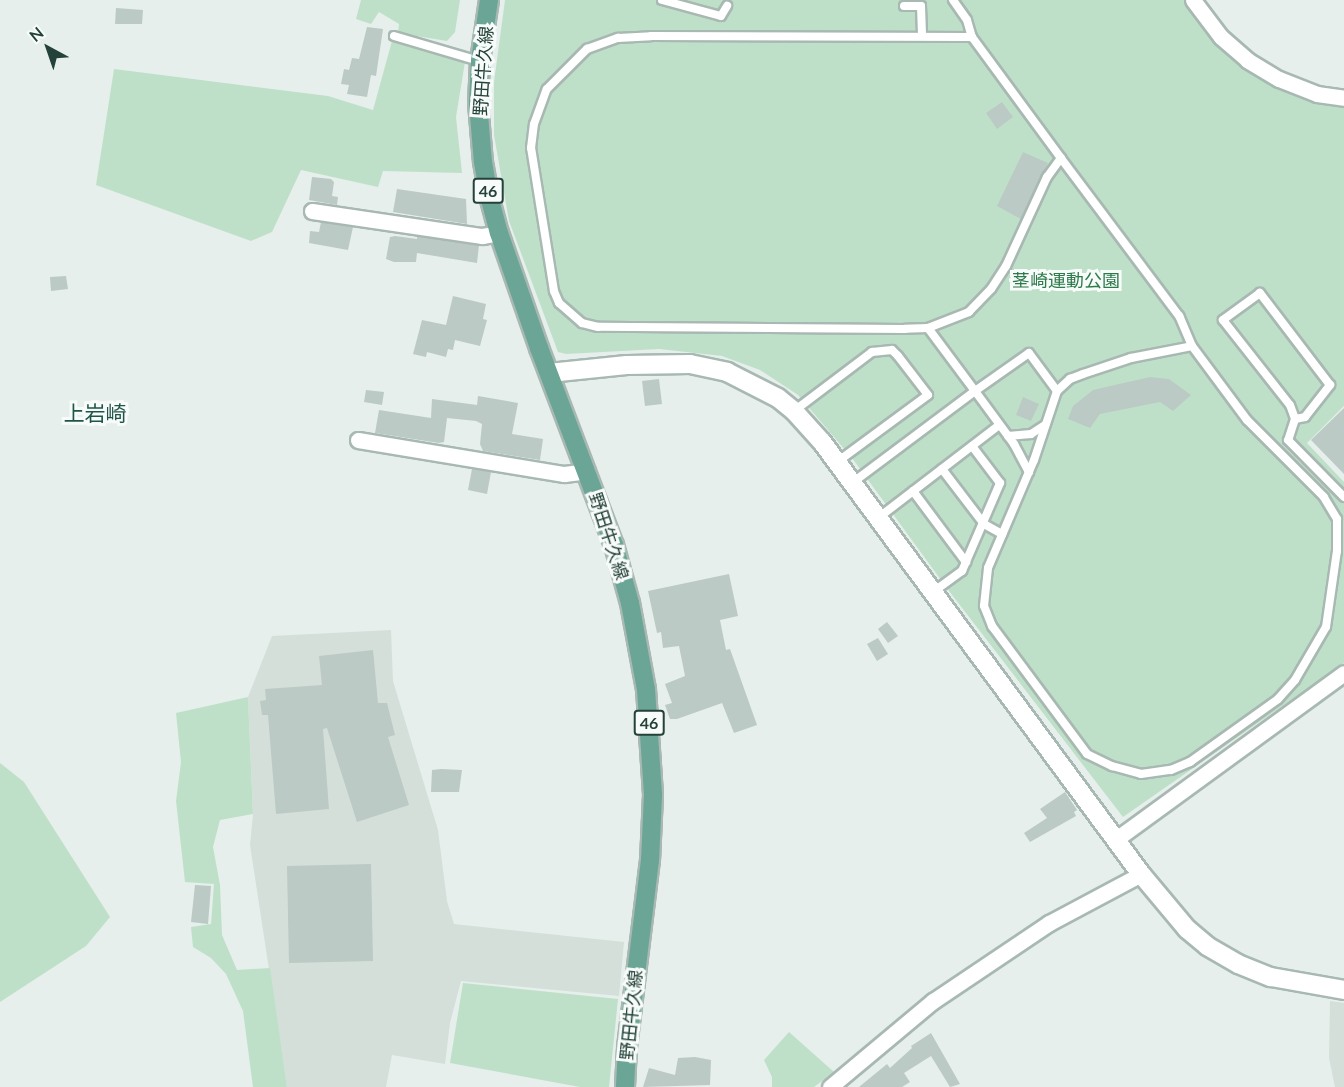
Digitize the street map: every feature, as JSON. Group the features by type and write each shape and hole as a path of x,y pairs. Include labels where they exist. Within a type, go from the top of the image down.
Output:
{"main road":[{"name":"野田牛久線","path":"489,0 480,61 478,103 483,162 499,233 626,584 640,651 650,724 653,795 650,860 627,1048 625,1087"}],"street":[{"path":"1193,0 1221,37 1247,60 1279,79 1317,94 1344,98"},
{"path":"312,211 482,236 499,233"},
{"path":"549,373 672,363 712,368 746,380 794,411 837,462 1115,840 1187,929 1207,946 1238,964 1293,983 1344,990"},
{"path":"358,440 564,474 587,471"},
{"path":"1115,840 1344,673"},
{"path":"830,1087 933,1001 1049,923 1141,874"}],"lane":[{"path":"662,0 721,16 727,6"},
{"path":"953,0 968,20 972,37 1179,316 1192,346 1247,420 1324,497 1337,519 1337,551 1326,627 1295,680 1278,699 1190,762 1171,770 1141,774 1112,766 1087,754 992,626 984,606 988,568 1029,472 1057,390 1070,379 1131,358 1192,346"},
{"path":"904,6 921,6 922,36"},
{"path":"394,36 480,61"},
{"path":"972,37 618,38 587,49 548,89 534,124 531,148 554,291 559,303 582,323 610,327 928,328 969,312 991,289 1006,266 1047,177 1061,158"},
{"path":"1295,419 1305,417 1330,385 1260,293 1223,320 1290,405 1295,419 1288,440 1344,497"},
{"path":"928,328 1008,436 1029,472"},
{"path":"794,411 872,352 892,350 898,356 928,396 837,462"},
{"path":"852,483 1029,353 1057,390"},
{"path":"1008,436 1031,434 1046,424"},
{"path":"878,518 999,425"},
{"path":"933,592 962,571 1000,483 972,446"},
{"path":"942,469 984,524 1002,534"},
{"path":"913,491 966,562"}],"shaded area":[{"path":"391,630 393,681 438,830 447,901 454,924 624,942 619,996 461,981 450,1023 445,1064 392,1055 386,1087 287,1087 250,845 253,814 248,697 272,636"},
{"path":"1330,1001 1344,1003 1344,1087 1335,1087 1329,1058"}],"green space":[{"path":"361,0 460,0 455,32 447,41 398,33 399,24 379,12 371,24 356,19"},
{"name":"茎崎運動公園","path":"505,0 1187,0 1226,50 1344,104 1344,406 1307,443 1344,482 1344,663 1123,817 949,591 852,458 798,395 760,370 722,356 659,349 566,354 558,352 509,221 494,135 494,82"},
{"path":"392,41 465,62 456,117 462,173 383,171 378,187 301,170 272,232 251,241 96,185 114,69 328,96 373,110"},
{"path":"248,697 253,814 220,820 213,847 220,885 222,935 237,970 270,968 287,1087 253,1087 243,1011 226,974 211,958 193,947 191,927 211,924 214,884 185,882 176,801 181,762 176,713"},
{"path":"0,763 24,782 110,917 86,946 0,1002"},
{"path":"463,983 618,999 609,1087 580,1087 450,1063"},
{"path":"789,1032 834,1072 814,1087 772,1087 772,1077 764,1060"}],"building":[{"path":"116,8 143,10 142,24 115,24"},
{"path":"367,27 383,29 376,76 371,75 367,97 347,94 349,85 341,84 344,69 349,70 352,58 359,59"},
{"path":"1002,102 1013,117 997,129 986,113"},
{"path":"1023,152 1048,163 1021,219 997,206"},
{"path":"312,177 331,179 334,182 332,196 338,197 337,205 309,200"},
{"path":"397,189 466,199 467,224 393,212"},
{"path":"321,222 353,227 348,250 309,243 310,231 319,232"},
{"path":"417,236 479,245 477,263 417,253 416,262 394,262 386,259 390,237 417,239"},
{"path":"66,276 68,289 51,291 50,277"},
{"path":"453,296 486,304 483,319 487,320 480,346 455,340 453,350 448,349 446,357 427,352 426,357 413,354 422,320 446,325"},
{"path":"1150,377 1169,379 1191,395 1173,411 1160,402 1100,414 1090,428 1068,419 1073,406 1093,390"},
{"path":"659,379 662,404 645,406 642,381"},
{"path":"366,390 384,392 382,405 364,402"},
{"path":"478,396 518,403 512,434 543,439 540,460 483,451 480,444 482,424 476,421 447,418 444,442 439,443 375,433 379,410 431,418 432,399 477,405"},
{"path":"1023,397 1039,404 1031,421 1016,415"},
{"path":"1344,408 1344,474 1311,440"},
{"path":"472,469 491,472 487,494 468,490"},
{"path":"729,574 738,616 720,620 726,650 730,649 757,725 734,733 722,703 677,719 670,719 665,705 672,703 665,684 685,676 679,646 663,648 661,632 657,633 648,591"},
{"path":"887,622 898,636 888,643 878,629"},
{"path":"878,638 888,654 877,661 867,644"},
{"path":"373,650 378,703 387,703 395,735 388,737 409,805 357,822 327,728 323,729 329,809 276,814 268,715 262,715 260,701 266,700 265,689 322,685 319,656"},
{"path":"432,770 462,770 459,792 431,792"},
{"path":"1065,792 1077,810 1074,812 1076,816 1030,842 1024,833 1047,818 1040,809"},
{"path":"371,864 373,961 289,963 287,866"},
{"path":"195,885 211,886 208,924 191,922"},
{"path":"931,1033 960,1084 950,1087 931,1056 904,1073 910,1082 902,1087 859,1087 887,1064 890,1068 912,1048 911,1046"},
{"path":"695,1057 711,1060 710,1085 643,1087 649,1068 675,1075 678,1058"}],"district":[{"name":"上岩崎","path":"95,413"}]}
